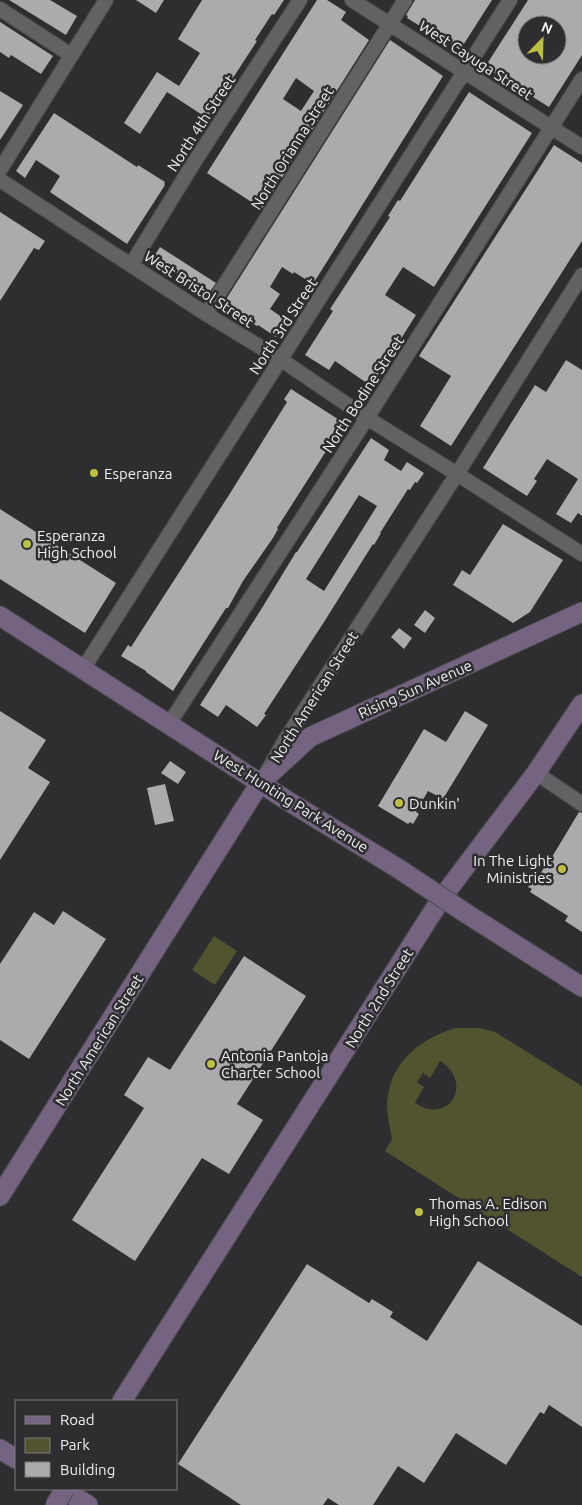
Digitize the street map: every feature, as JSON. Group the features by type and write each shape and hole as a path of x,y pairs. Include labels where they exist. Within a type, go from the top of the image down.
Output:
{"street":[{"path":"0,170 106,0"},
{"name":"North 4th Street","path":"131,264 300,0"},
{"name":"West Cayuga Street","path":"352,0 582,147"},
{"name":"North Orianna Street","path":"206,314 405,0"},
{"name":"North 3rd Street","path":"83,669 510,0"},
{"path":"0,9 71,55"},
{"name":"North Bodine Street","path":"169,724 367,418 582,79"},
{"name":"West Bristol Street","path":"0,180 367,418 582,554"},
{"name":"North American Street","path":"0,1196 260,783 285,740 457,474 582,275"},
{"name":"Rising Sun Avenue","path":"260,783 310,736 582,612"},
{"name":"West Hunting Park Avenue","path":"0,616 582,987"},
{"path":"561,622 582,628"},
{"name":"North 2nd Street","path":"123,1400 441,899 536,773 582,704"},
{"path":"536,773 582,804"},
{"path":"0,1449 15,1458"},
{"path":"55,1505 63,1490"},
{"path":"66,1490 88,1505"}],"green space":[{"path":"214,936 237,951 215,985 192,970"},
{"path":"455,1028 479,1028 495,1032 582,1086 582,1277 385,1151 392,1139 387,1108 388,1093 392,1079 398,1067 407,1056 417,1047 441,1033","holes":["440,1061 450,1070 455,1080 456,1090 453,1098 447,1105 438,1109 428,1109 415,1103 424,1087 417,1082 423,1073 430,1078"]}],"building":[{"path":"9,0 50,0 77,16 66,35"},
{"path":"136,0 164,0 156,13"},
{"path":"202,0 284,0 255,40 257,41 207,118 167,92 140,134 124,123 157,72 179,86 200,53 178,39"},
{"path":"317,0 327,0 346,12 341,20 369,40 262,209 207,173","holes":["296,78 314,91 301,111 283,99"]},
{"path":"415,0 492,0 460,50 429,29 428,31 407,18 408,16 406,15"},
{"path":"528,0 582,0 582,55 549,107 485,67 517,17 517,65 567,65 567,15 518,15"},
{"path":"0,22 53,56 41,74 11,55 9,58 0,52"},
{"path":"390,40 443,76 313,284 282,267 270,287 280,294 270,309 286,320 276,337 223,304"},
{"path":"0,91 23,105 0,140"},
{"path":"469,92 532,133 434,287 403,267 385,295 416,315 371,386 335,361 329,370 305,355 333,311 330,309 390,217 388,216 398,200 400,201"},
{"path":"54,113 137,167 138,165 165,182 165,185 127,244 50,192 60,176 36,160 25,178 16,171"},
{"path":"554,145 582,163 582,241 451,446 420,426 451,376 419,356"},
{"path":"0,212 45,241 39,250 34,248 0,301"},
{"path":"160,247 216,283 209,293 153,258"},
{"path":"566,360 582,370 582,516 578,513 571,523 556,514 578,479 547,459 534,479 537,481 527,496 483,468 535,385 546,392"},
{"path":"291,389 344,423 277,528 273,538 243,581 228,608 226,608 173,691 146,671 121,656 128,645 131,647 229,495 287,402 284,399"},
{"path":"371,438 389,450 384,460 401,471 407,462 424,473 410,490 408,489 257,727 226,705 218,717 200,705","holes":["359,495 377,506 324,591 306,579"]},
{"name":"Esperanza High School","path":"0,509 116,583 85,633 0,579"},
{"path":"503,524 563,560 530,612 513,623 453,585 462,570 470,575"},
{"path":"425,610 435,618 425,633 414,625"},
{"path":"399,628 412,638 404,649 391,637"},
{"path":"0,711 46,740 28,768 50,782 0,860"},
{"path":"465,711 488,725 443,799 428,791 416,812 419,814 413,824 410,822 408,824 378,806 424,729 446,742"},
{"path":"170,761 186,772 178,784 161,773"},
{"path":"165,784 174,821 155,825 147,788"},
{"name":"In The Light Ministries","path":"579,812 582,813 582,932 565,921 568,916 530,892 532,889 528,887 534,877 539,876 549,862"},
{"path":"63,911 106,939 29,1059 0,1040 0,964 34,912 54,925"},
{"name":"Antonia Pantoja Charter School","path":"244,956 306,996 237,1104 263,1120 229,1174 202,1158 135,1261 72,1220 144,1108 124,1095 148,1057 170,1070"},
{"name":"Thomas A. Edison High School","path":"478,1261 582,1326 582,1427 549,1405 544,1414 540,1412 506,1465 456,1433 424,1483 398,1466 373,1505 339,1505 328,1498 323,1505 241,1505 178,1464 307,1264 369,1303 372,1299 393,1312 390,1317 427,1341"}],"place":[{"name":"Esperanza","path":"94,473"},
{"name":"Esperanza High School","path":"27,544"},
{"name":"Dunkin'","path":"399,803"},
{"name":"In The Light Ministries","path":"562,869"},
{"name":"Antonia Pantoja Charter School","path":"211,1064"},
{"name":"Thomas A. Edison High School","path":"419,1212"}]}
